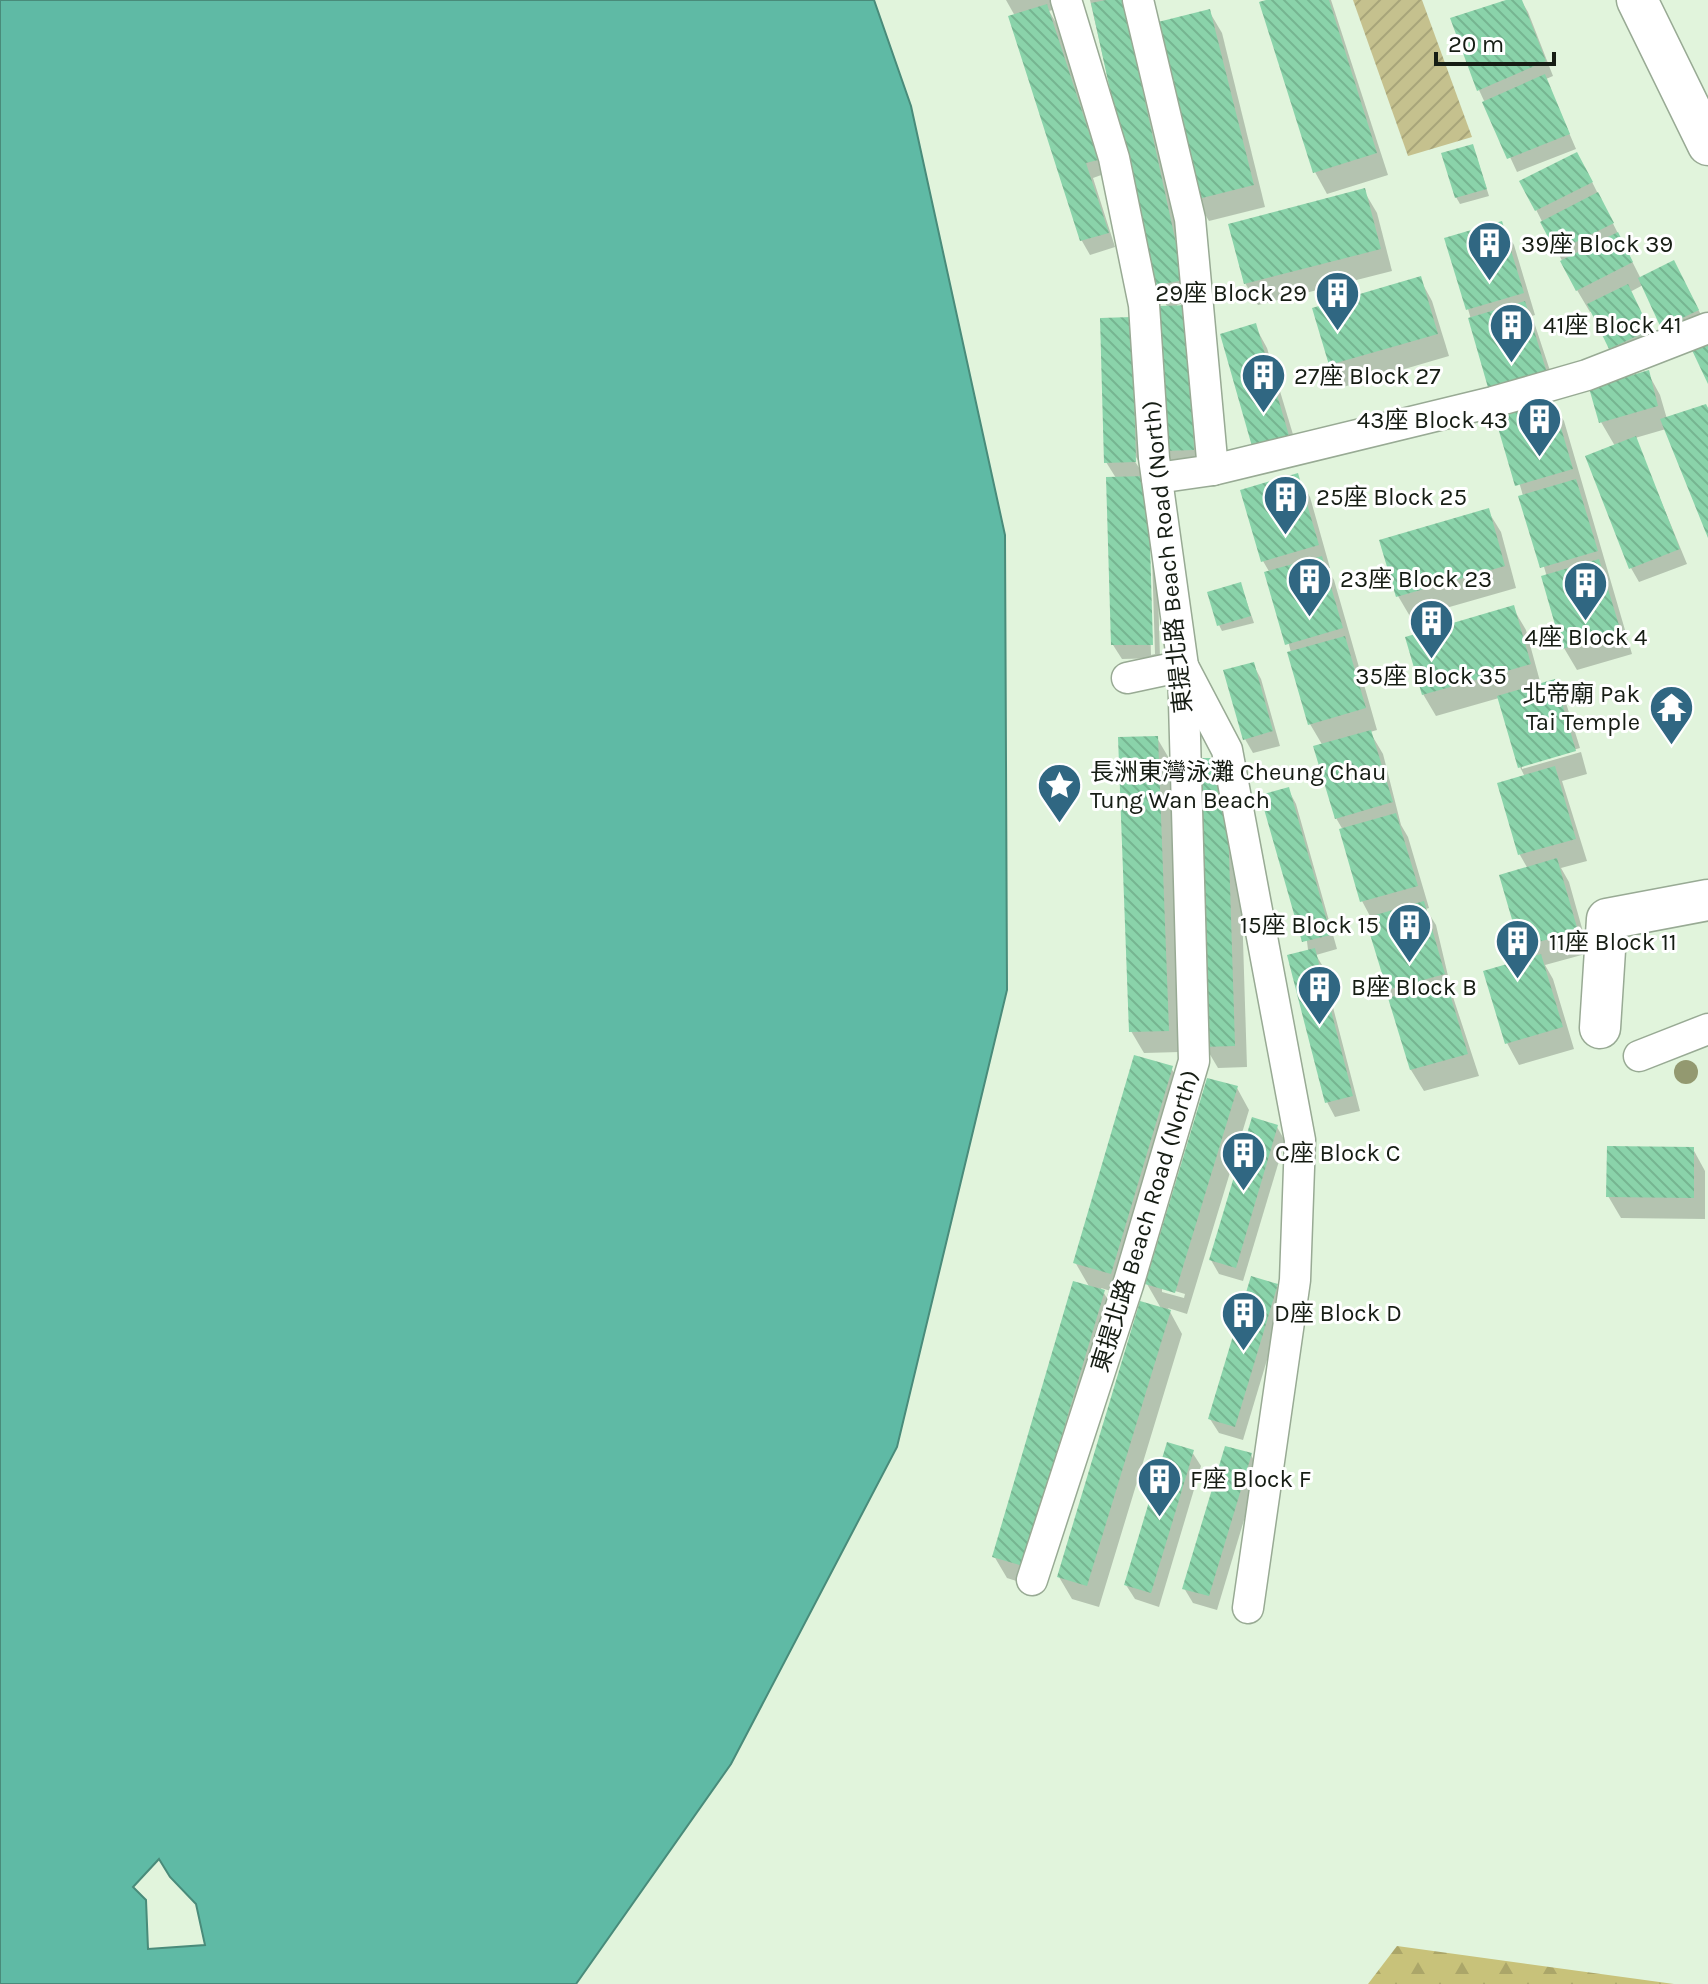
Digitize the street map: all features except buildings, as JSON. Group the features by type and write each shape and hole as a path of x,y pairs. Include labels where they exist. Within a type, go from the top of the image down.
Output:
{"street":[{"name":"東提北路 Beach Road (North)","path":"1032,1580 1128,1285 1194,1061 1183,666 1157,478 1144,305 1114,158 1066,0"},
{"path":"1138,0 1190,219 1213,470"},
{"path":"1637,0 1708,145"},
{"path":"1157,478 1213,470 1587,375 1708,328"},
{"path":"1127,678 1183,666 1227,750 1300,1140 1295,1280 1248,1608"},
{"path":"1600,1028 1607,919 1708,900"},
{"path":"1639,1056 1708,1029"}],"green space":[{"path":"1397,1946 1674,1984 1368,1984"}],"shaded area":[{"path":"1353,0 1422,0 1472,137 1408,156"}],"water":[{"path":"0,0 874,0 911,106 1005,535 1007,990 897,1447 731,1764 576,1984 0,1984","holes":["159,1859 170,1877 196,1904 205,1945 148,1949 146,1900 133,1887"]}],"place":[{"name":"39座 Block 39","path":"1490,283"},
{"name":"29座 Block 29","path":"1338,332"},
{"name":"41座 Block 41","path":"1512,364"},
{"name":"27座 Block 27","path":"1263,415"},
{"name":"43座 Block 43","path":"1539,459"},
{"name":"25座 Block 25","path":"1285,536"},
{"name":"23座 Block 23","path":"1309,618"},
{"name":"4座 Block 4","path":"1586,622"},
{"name":"35座 Block 35","path":"1431,661"},
{"name":"北帝廟 Pak Tai Temple","path":"1671,747"},
{"name":"長洲東灣泳灘 Cheung Chau Tung Wan Beach","path":"1059,825"},
{"name":"15座 Block 15","path":"1410,964"},
{"name":"11座 Block 11","path":"1518,981"},
{"name":"B座 Block B","path":"1320,1026"},
{"name":"C座 Block C","path":"1244,1192"},
{"name":"D座 Block D","path":"1243,1352"},
{"name":"F座 Block F","path":"1159,1518"}]}
